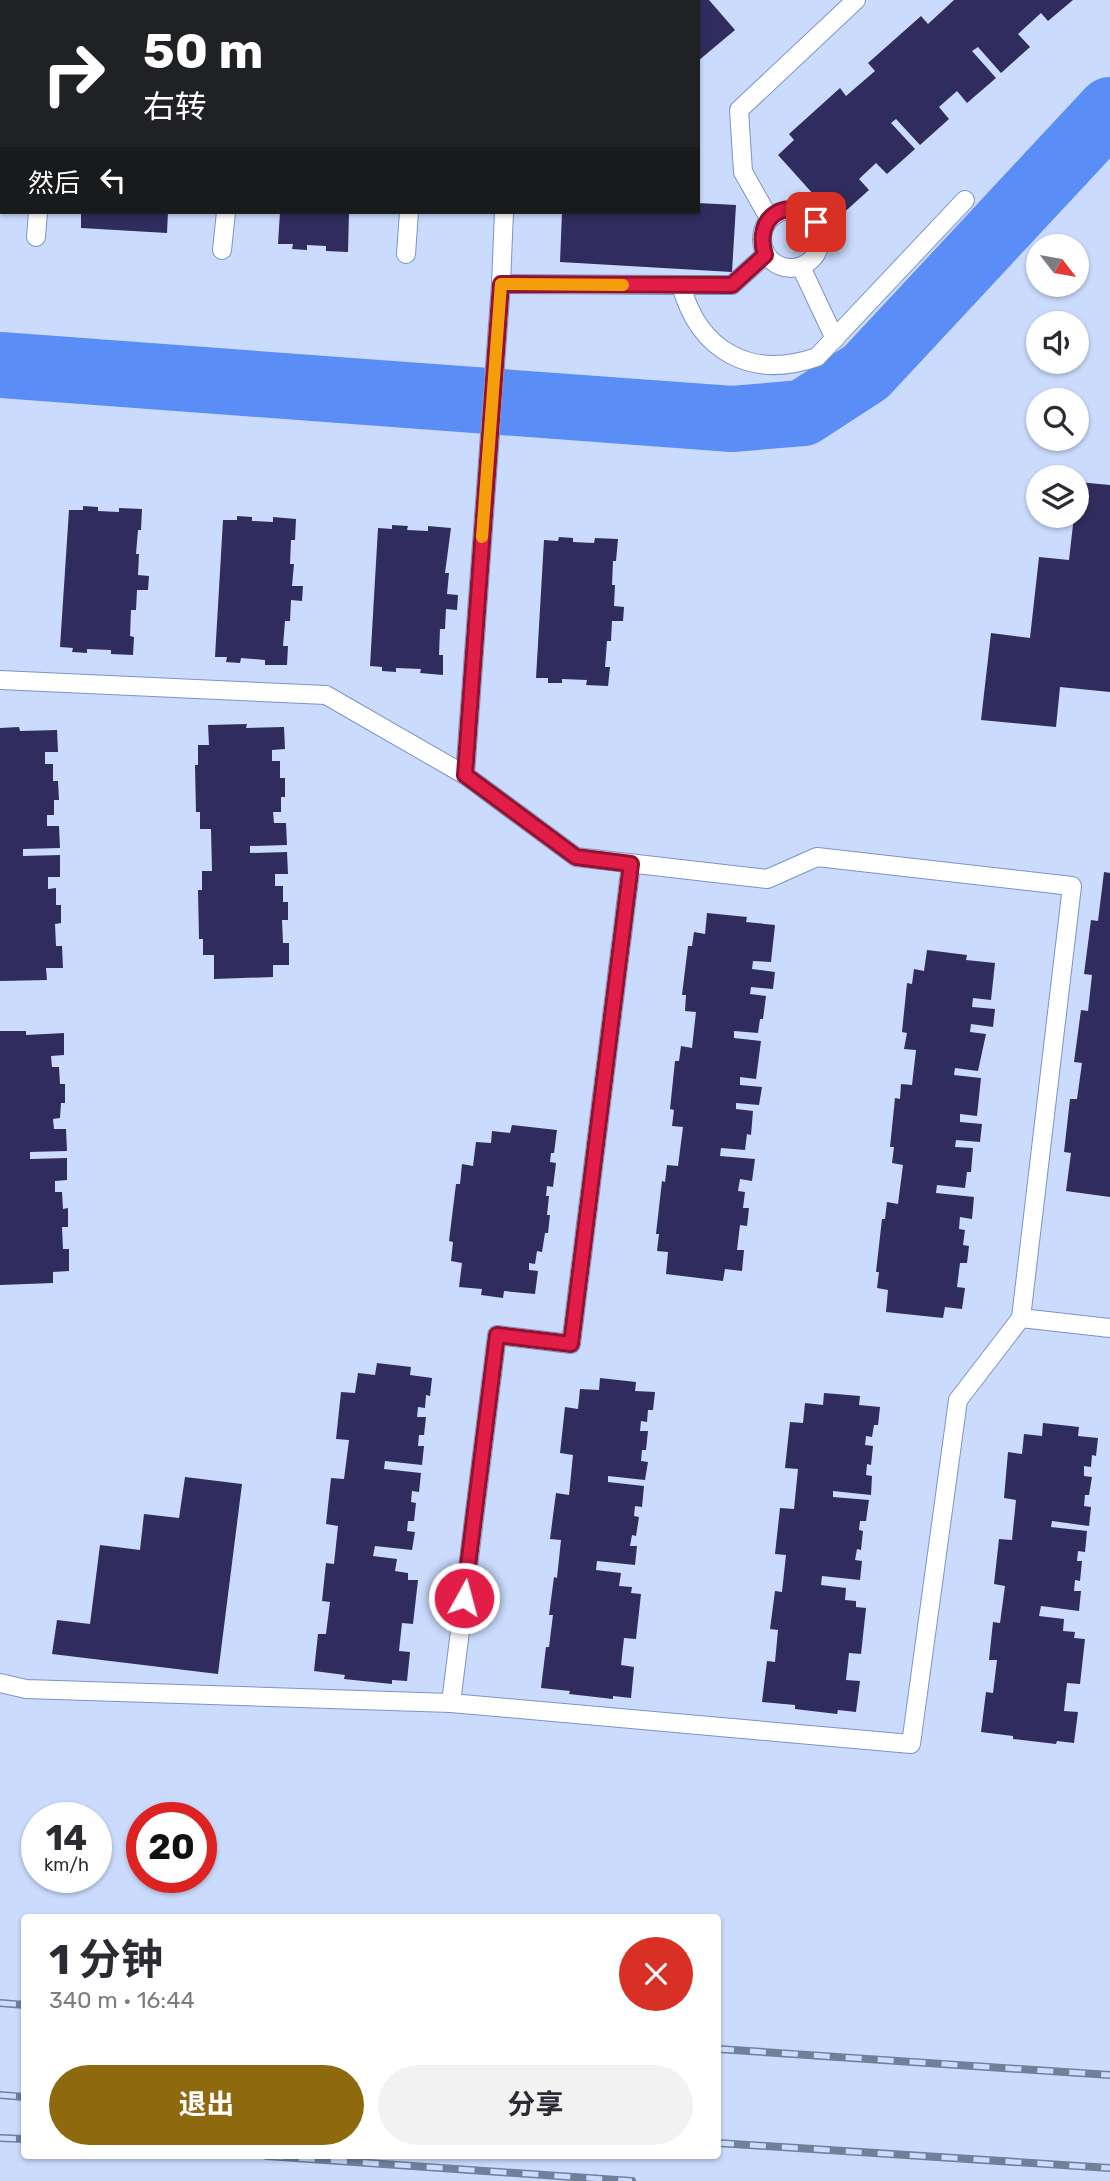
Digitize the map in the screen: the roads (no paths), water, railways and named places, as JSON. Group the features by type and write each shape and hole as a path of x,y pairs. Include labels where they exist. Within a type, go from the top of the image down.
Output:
{"lane":[{"path":"769,218 743,172 739,110 856,0"},
{"path":"681,285 695,322 723,351 760,365 799,364 817,357 965,200"},
{"path":"793,209 806,213 816,222 820,235 819,248 812,259 801,267 788,269 775,265 765,255 761,243 762,230 769,218 780,211 793,209"},
{"path":"36,237 38,214"},
{"path":"222,250 226,214"},
{"path":"406,254 410,214"},
{"path":"465,775 504,214"},
{"path":"501,284 732,285 765,255"},
{"path":"801,267 835,339"},
{"path":"0,680 326,695 465,775 576,857 767,879 817,857 1072,886 1021,1318 958,1400 911,1744 451,1703 26,1689 0,1683"},
{"path":"451,1703 497,1335 571,1344 631,864"},
{"path":"1021,1318 1110,1328"}],"waterway":[{"path":"0,365 732,419 803,413 866,372 1110,110"}],"railway":[{"path":"0,2003 21,2005"},
{"path":"721,2049 1110,2075"},
{"path":"0,2095 21,2097"},
{"path":"0,2138 21,2139"},
{"path":"721,2143 1110,2168"},
{"path":"311,2159 632,2181"}]}
